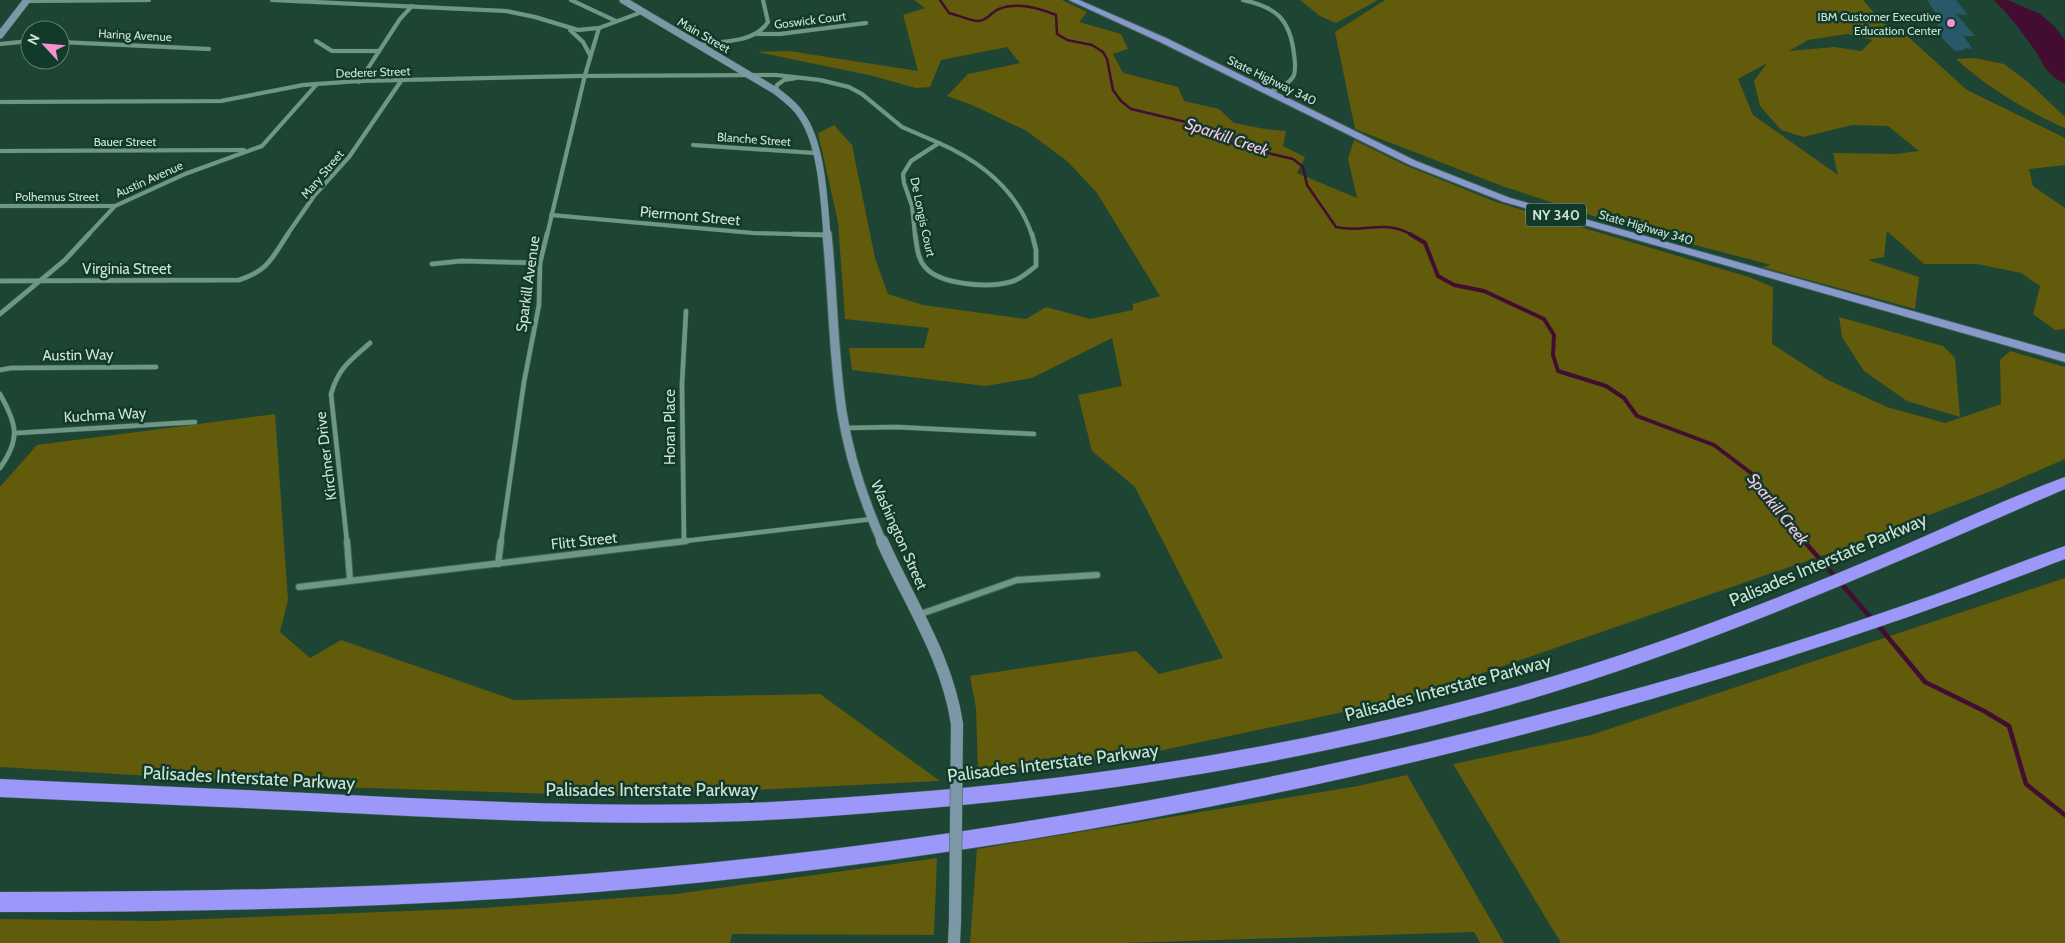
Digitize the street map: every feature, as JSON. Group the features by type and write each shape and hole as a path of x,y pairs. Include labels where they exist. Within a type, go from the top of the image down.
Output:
{"highway":[{"name":"Palisades Interstate Parkway","path":"0,788 495,812 661,814 755,811 921,800 1050,787 1207,764 1369,732 1436,716 1584,674 1706,633 2065,483"},
{"path":"0,902 235,901 413,895 542,887 699,873 881,852 1050,826 1208,798 1385,761 1595,709 1767,658 1923,606 2065,552"}],"main road":[{"path":"0,35 26,0"},
{"name":"Main Street","path":"623,0 748,74"},
{"name":"State Highway 340","path":"1072,0 1163,40 1412,162 1507,200 2065,358"},
{"name":"Washington Street","path":"748,74 794,104 804,118 815,153 828,235 833,325 845,428 857,482 872,519 949,682 957,724 954,943"}],"street":[{"path":"26,0 149,0"},
{"path":"272,0 522,13 567,28 583,31 599,28 642,12"},
{"path":"571,0 616,21"},
{"path":"757,34 765,29 768,22 763,0"},
{"path":"1243,0 1268,8 1276,13 1283,22 1294,46 1294,76 1288,83 1270,92"},
{"path":"359,82 400,19 412,6"},
{"name":"Goswick Court","path":"697,44 739,39 757,34 780,34 866,23"},
{"path":"567,28 584,42 590,55"},
{"name":"Sparkill Avenue","path":"498,564 524,382 539,305 540,263 590,55 599,28"},
{"path":"316,41 332,51 379,51"},
{"path":"0,44 20,42"},
{"name":"Haring Avenue","path":"70,42 209,49"},
{"name":"Dederer Street","path":"0,102 221,101 293,86 317,84 585,75 781,74 809,78"},
{"path":"776,91 777,85 784,80 809,78 854,89 904,128 940,143"},
{"name":"Mary Street","path":"254,276 265,268 314,196 349,157 401,81"},
{"name":"Austin Avenue","path":"0,314 65,260 114,206 185,174 262,146 317,84"},
{"name":"De Longis Court","path":"940,143 976,162 994,176 1011,193 1023,211 1038,254 1036,266 1025,274 1010,282 991,284 938,277 926,269 919,258 912,204 904,181 903,171 908,163 940,143"},
{"name":"Blanche Street","path":"693,146 815,153"},
{"name":"Bauer Street","path":"0,151 250,150"},
{"name":"Polhemus Street","path":"0,206 114,206"},
{"name":"Piermont Street","path":"551,215 753,232 828,235"},
{"path":"432,264 461,261 540,263"},
{"name":"Virginia Street","path":"0,281 239,280 254,276"},
{"name":"Horan Place","path":"684,542 682,384 686,311"},
{"name":"Kirchner Drive","path":"350,580 343,493 331,394 336,377 344,366 370,343"},
{"name":"Austin Way","path":"0,370 11,368 156,367"},
{"path":"0,394 13,416 17,433 12,449 0,468"},
{"name":"Kuchma Way","path":"17,433 195,422"},
{"path":"845,428 896,428 1034,434"},
{"name":"Flitt Street","path":"299,586 872,519"},
{"path":"918,615 1017,580 1097,575"}],"shaded area":[{"path":"914,0 1062,0 1087,12 1079,22 1121,34 1128,49 1113,54 1123,73 1178,87 1184,101 1219,109 1234,123 1286,131 1283,146 1305,157 1297,173 1357,198 1348,159 1354,140 1405,165 1496,202 1749,277 1773,287 1772,344 1828,380 1887,407 1945,423 2001,404 2000,360 2010,351 2065,367 2065,459 1994,490 1830,553 1410,698 1130,757 978,771 976,708 970,676 1136,651 1159,674 1223,658 1135,487 1092,451 1078,395 1122,386 1112,338 1032,378 985,386 852,370 849,348 924,348 929,328 845,319 838,222 818,133 834,125 852,145 875,258 888,294 923,305 1026,319 1046,307 1090,319 1133,310 1133,304 1160,296 1097,193 1067,161 1025,130 972,105 947,96 968,74 1020,63 1007,47 941,60 930,87 916,88 869,75 757,52 789,51 918,71 903,15 925,8"},
{"path":"1300,0 1378,0 1336,23 1320,16"},
{"path":"1385,0 1863,0 1883,23 1905,34 1967,90 2065,138 2065,165 2029,169 2033,186 2065,208 2065,329 2055,330 2033,314 2040,286 2021,273 1977,264 1924,264 1887,231 1884,257 1868,260 1919,277 1915,309 1762,267 1771,265 1627,227 1502,186 1355,129 1335,32","holes":["1847,34 1873,40 1861,51 1834,47 1789,51 1808,40","1767,63 1754,81 1760,106 1781,130 1803,137 1852,125 1888,126 1919,151 1895,154 1833,153 1838,175 1753,115 1738,79"]},
{"path":"1994,0 2008,0 2040,14 2055,27 2065,40 2065,84 2050,73 2020,30"},
{"path":"1975,58 2004,64 2028,82 2065,117 2065,128 2008,98 1980,79 1956,59"},
{"path":"1839,317 1943,346 1955,358 1960,417 1907,401 1864,371 1842,337"},
{"path":"275,414 288,600 280,632 310,658 341,640 514,700 820,694 940,781 622,796 336,787 0,767 0,487 37,445"},
{"path":"2065,578 2065,943 1561,943 1453,764 1591,735"},
{"path":"1407,775 1504,943 1480,943 1474,932 1124,943 970,943 977,849 1358,786"},
{"path":"937,858 934,935 732,934 730,943 0,943 0,919 154,921 483,908 676,894"}],"building":[{"name":"IBM Customer Executive Education Center","path":"1927,0 1956,0 1968,15 1956,14 1975,36 1963,36 1973,49 1964,48 1966,50 1955,51 1942,38 1938,27 1939,18"}],"waterway":[{"name":"Sparkill Creek","path":"940,0 949,13 975,21 985,19 999,9 1013,6 1035,8 1056,15 1057,34 1067,40 1092,45 1103,52 1107,59 1113,90 1121,101 1131,109 1207,127 1223,139 1246,148 1293,159 1303,167 1307,185 1336,227 1346,229 1383,227 1402,230 1410,234"},
{"name":"Sparkill Creek","path":"1410,234 1425,243 1438,276 1454,285 1484,291 1544,319 1554,335 1553,355 1558,371 1606,386 1624,398 1637,416 1714,445 1751,473 1768,499 1805,542"},
{"name":"Sparkill Creek","path":"1804,541 1872,619"},
{"name":"Sparkill Creek","path":"1877,624 1925,682 1984,711 2009,726 2026,784 2065,815"}],"place":[{"name":"IBM Customer Executive Education Center","path":"1951,23"}]}
